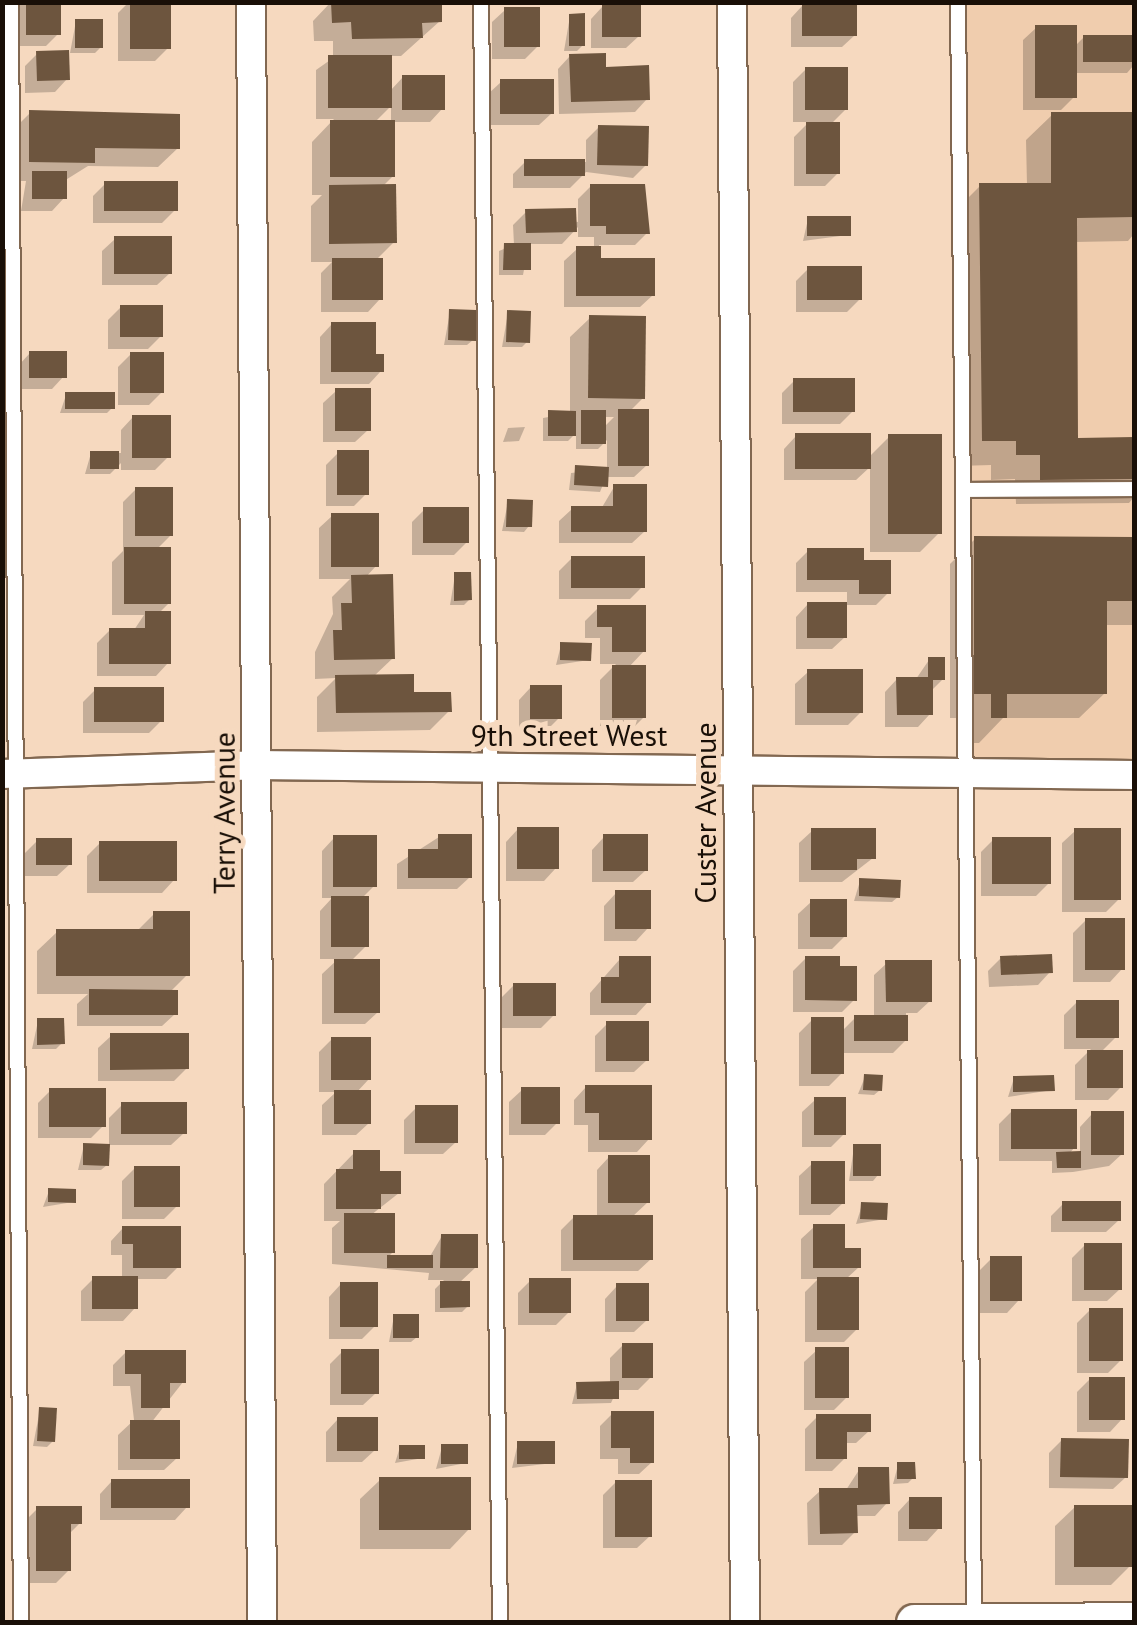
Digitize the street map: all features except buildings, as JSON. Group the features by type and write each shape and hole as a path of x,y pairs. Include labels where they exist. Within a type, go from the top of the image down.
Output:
{"street":[{"name":"Terry Avenue","path":"251,2 262,1622"},
{"name":"Custer Avenue","path":"732,2 744,1622"},
{"name":"9th Street West","path":"11,774 256,765 1134,775"},
{"path":"914,1622 1134,1620"}],"lane":[{"path":"11,2 11,774 21,1622"},
{"path":"481,2 494,768 500,1622"},
{"path":"958,2 974,1622"},
{"path":"964,490 1134,488"}],"shaded area":[{"path":"958,3 1134,3 1134,775 967,773"}]}
